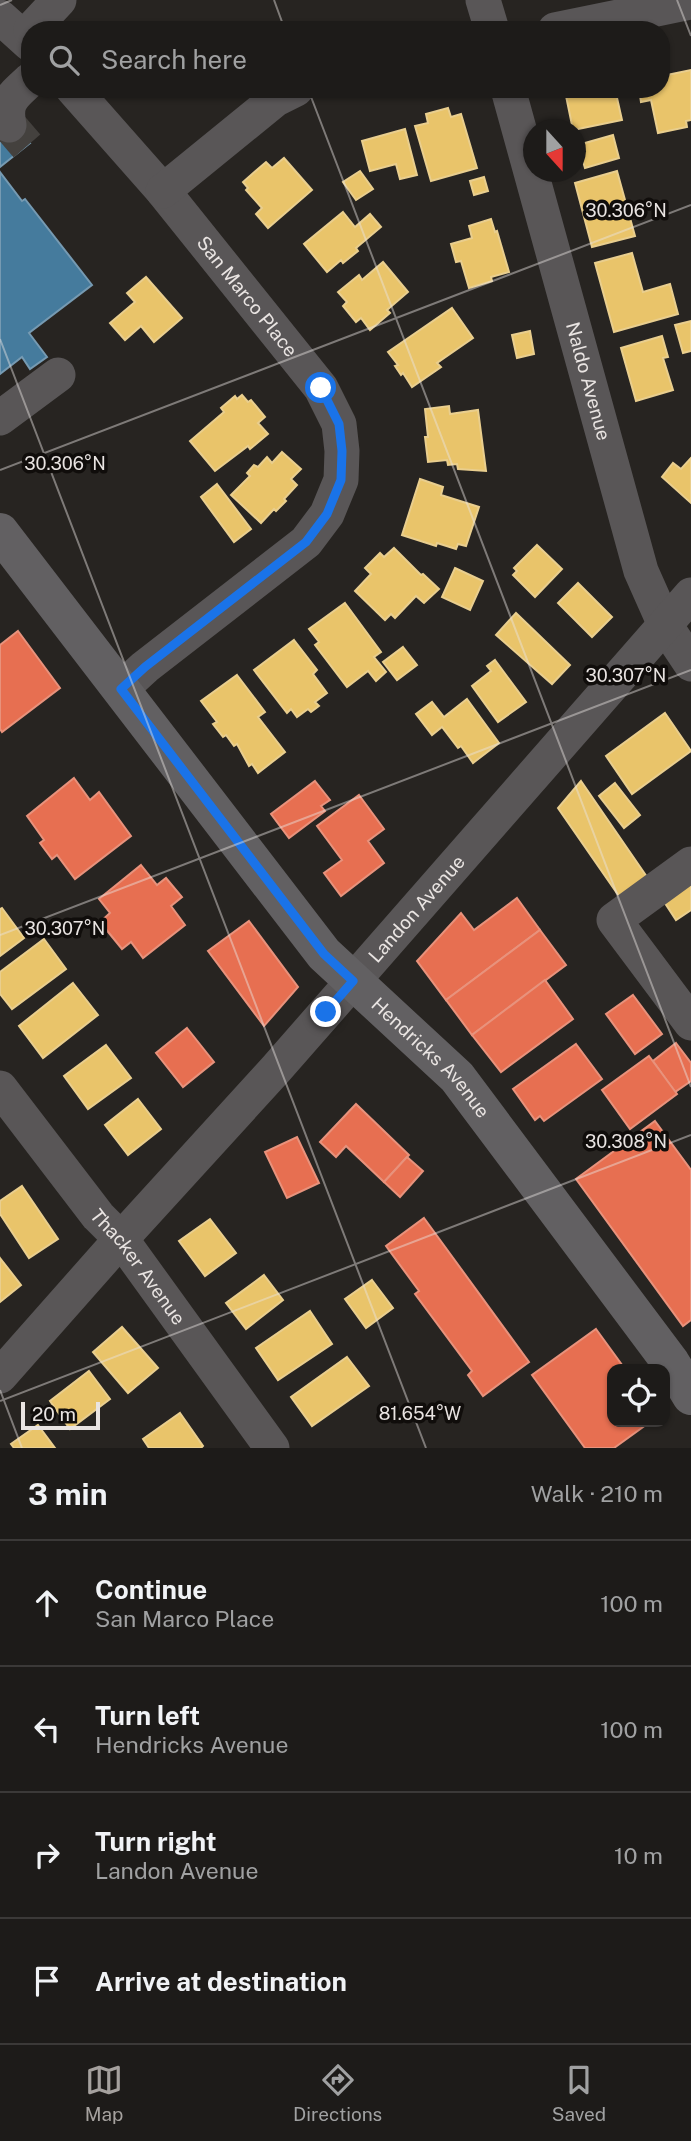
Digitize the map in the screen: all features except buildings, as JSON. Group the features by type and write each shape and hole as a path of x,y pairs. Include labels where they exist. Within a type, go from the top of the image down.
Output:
{"main road":[{"name":"Hendricks Avenue","path":"0,532 324,954 457,1077 681,1364 691,1396"}],"street":[{"path":"35,21 59,0"},
{"path":"483,0 489,21"},
{"path":"599,21 691,2"},
{"path":"9,125 6,112 10,99 21,89"},
{"name":"San Marco Place","path":"81,98 163,191 321,388 339,424 342,451 341,480 327,514 306,542 145,667 121,689"},
{"path":"163,191 278,98"},
{"name":"Naldo Avenue","path":"510,98 630,535 644,578 665,625 691,664"},
{"path":"0,418 58,375"},
{"name":"Landon Avenue","path":"0,1376 353,981 691,595"},
{"path":"691,864 614,920 691,1023"},
{"name":"Thacker Avenue","path":"0,1088 98,1216 121,1239 272,1448"}],"tunnel":[{"path":"9,125 27,146"}],"route":[{"path":"321,388 339,424 342,451 341,480 327,514 306,542 145,667 121,689 324,954 353,981 326,1012"}]}
